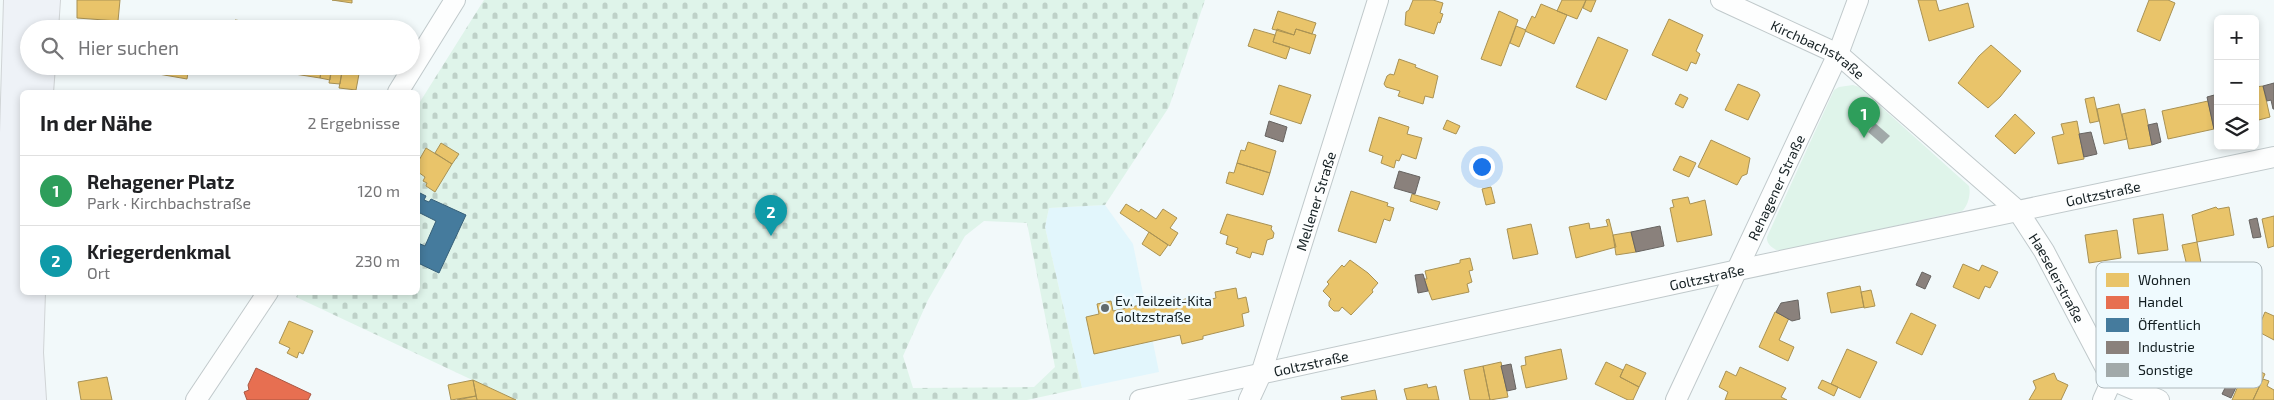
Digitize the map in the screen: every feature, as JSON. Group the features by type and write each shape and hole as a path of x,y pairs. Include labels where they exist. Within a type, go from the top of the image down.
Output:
{"main road":[{"path":"6,400 4,307 18,0"},
{"path":"45,20 46,0"},
{"path":"39,90 40,75"},
{"path":"31,295 29,353 32,400"}],"street":[{"path":"420,56 455,0"},
{"name":"Mellener Straße","path":"1249,400 1261,374 1378,0"},
{"name":"Kirchbachstraße","path":"1722,0 1838,54 2018,211"},
{"name":"Rehagener Straße","path":"1676,400 1838,54 1858,0"},
{"path":"399,90 409,75"},
{"name":"Goltzstraße","path":"1140,400 1738,270 2274,157"},
{"name":"Haeselerstraße","path":"2018,211 2044,251 2096,350"},
{"path":"196,400 266,295"},
{"path":"2103,400 2108,388"},
{"path":"2131,388 2159,400"}],"shaded area":[{"name":"Ev. Teilzeit-Kita Goltzstraße","path":"1105,205 1133,244 1159,372 1082,388 1045,227 1049,208"}],"green space":[{"path":"484,0 1205,0 1169,107 1105,205 1049,208 1045,227 1082,388 1027,400 515,400 296,297 297,295 420,295 420,102","holes":["984,221 1027,223 1055,367 1034,387 913,388 903,356 928,300 965,236"]},
{"path":"1853,85 1859,87 1969,186 1970,193 1967,203 1962,211 1781,251 1775,249 1769,244 1767,237 1834,90 1839,87"}],"building: Wohnen":[{"path":"77,0 120,0 118,20 77,18"},
{"path":"332,0 352,0 352,3"},
{"path":"1413,0 1433,0 1443,3 1440,13 1443,14 1434,34 1405,25 1406,12 1409,10"},
{"path":"1562,0 1586,0 1577,19 1557,11"},
{"path":"1586,0 1596,0 1591,12 1583,8"},
{"path":"1918,0 1936,0 1939,11 1968,3 1974,27 1929,41"},
{"path":"2149,0 2168,0 2175,3 2160,41 2137,31"},
{"path":"1541,4 1567,15 1554,44 1525,31 1532,16 1535,18"},
{"path":"1278,11 1316,23 1312,34 1296,29 1294,35 1272,29"},
{"path":"1499,11 1518,20 1501,66 1481,59"},
{"path":"1669,19 1703,35 1696,51 1700,54 1696,64 1691,62 1687,71 1652,55"},
{"path":"1516,26 1526,30 1519,47 1510,43"},
{"path":"1254,29 1275,35 1273,42 1290,47 1286,59 1248,46"},
{"path":"1277,29 1294,35 1296,29 1316,35 1310,54 1273,42"},
{"path":"1598,37 1628,50 1606,100 1576,87"},
{"path":"1991,45 2021,71 2000,97 1988,108 1958,83 1979,56"},
{"path":"1399,59 1438,76 1433,98 1425,96 1423,104 1398,96 1400,91 1386,87 1384,84 1387,76 1390,74 1394,75"},
{"path":"164,75 188,75 187,79"},
{"path":"301,75 320,75 320,78"},
{"path":"320,75 331,75 330,80 320,78"},
{"path":"330,75 342,75 340,84 329,83"},
{"path":"341,75 359,75 356,90 339,88"},
{"path":"1738,84 1758,92 1760,95 1748,120 1725,110"},
{"path":"1279,85 1311,95 1301,124 1270,114"},
{"path":"2259,86 2263,86 2270,117 2259,120 2259,105"},
{"path":"1680,94 1688,98 1683,108 1675,104"},
{"path":"2094,97 2099,121 2090,123 2085,99"},
{"path":"2208,101 2214,129 2168,139 2162,111"},
{"path":"2119,104 2127,139 2104,144 2097,109"},
{"path":"2145,109 2152,145 2129,149 2122,114"},
{"path":"2015,114 2035,133 2015,154 1995,136"},
{"path":"1379,117 1409,127 1407,134 1422,138 1416,159 1402,154 1399,161 1396,160 1394,168 1381,163 1383,156 1369,151"},
{"path":"1447,120 1460,126 1456,134 1443,129"},
{"path":"2077,121 2084,159 2058,164 2052,137 2064,134 2061,124"},
{"path":"1711,140 1750,158 1747,174 1742,176 1737,185 1698,167"},
{"path":"1248,142 1276,151 1270,173 1237,163 1241,150 1245,151"},
{"path":"441,143 459,154 452,164 435,153"},
{"path":"426,148 452,164 435,192 426,186 427,183 423,181 425,177 420,173 420,158"},
{"path":"1680,156 1696,163 1689,177 1673,170"},
{"path":"1237,163 1270,173 1263,195 1226,183 1229,172 1234,173"},
{"path":"1491,187 1495,203 1486,205 1482,189"},
{"path":"1351,191 1388,203 1387,206 1394,208 1390,221 1384,219 1376,243 1338,231"},
{"path":"1412,194 1440,202 1437,210 1410,201"},
{"path":"1688,197 1690,204 1705,200 1712,235 1677,242 1670,208 1674,207 1672,200"},
{"path":"1126,204 1139,212 1141,209 1156,219 1163,209 1177,218 1170,228 1178,233 1170,246 1120,213"},
{"path":"2216,207 2218,209 2229,207 2234,235 2197,242 2192,215"},
{"path":"1227,214 1272,226 1273,238 1267,240 1263,255 1252,252 1250,258 1236,253 1238,248 1226,244 1228,236 1220,233"},
{"path":"2163,214 2168,250 2138,254 2133,219"},
{"path":"2274,216 2274,246 2268,248 2262,219"},
{"path":"1609,219 1616,247 1576,258 1569,227 1589,223 1590,229 1608,226 1606,220"},
{"path":"1531,224 1538,254 1513,259 1507,229"},
{"path":"2117,230 2121,258 2089,263 2085,235"},
{"path":"1149,232 1168,245 1160,256 1142,244"},
{"path":"1631,232 1636,252 1616,255 1613,235"},
{"path":"2197,242 2201,262 2186,262 2182,245"},
{"path":"1470,258 1473,270 1469,271 1472,282 1467,284 1469,292 1432,300 1424,279 1427,279 1425,271 1460,263 1460,260"},
{"path":"1350,260 1378,283 1372,290 1373,292 1351,315 1342,307 1339,311 1334,311 1329,306 1331,299 1323,291 1329,284 1327,282 1342,265 1344,267"},
{"path":"1963,264 1979,271 1982,265 1998,272 1990,288 1985,286 1979,299 1953,287"},
{"path":"1860,286 1864,307 1831,313 1827,293"},
{"path":"1236,288 1238,299 1246,297 1249,312 1242,314 1244,326 1203,336 1203,339 1182,344 1180,335 1094,354 1086,317 1099,314 1097,304 1111,301 1113,311 1172,298 1173,302 1194,297 1195,303 1216,298 1215,292"},
{"path":"1871,290 1875,306 1864,308 1861,292"},
{"path":"1775,312 1789,318 1779,340 1794,347 1788,361 1759,347"},
{"path":"2265,312 2274,316 2274,340 2262,334 2262,319"},
{"path":"1911,313 1936,325 1922,355 1896,343"},
{"path":"289,321 313,331 303,354 299,352 297,358 287,353 290,348 279,343"},
{"path":"1561,349 1567,379 1526,388 1521,366 1526,365 1525,357"},
{"path":"1847,349 1877,362 1860,398 1831,384"},
{"path":"1501,362 1508,397 1490,400 1483,366"},
{"path":"1606,362 1623,370 1620,377 1639,387 1633,400 1628,400 1595,384"},
{"path":"1626,364 1646,373 1639,387 1620,377"},
{"path":"1483,366 1490,400 1470,400 1464,370"},
{"path":"1740,367 1786,388 1781,397 1787,400 1725,400 1728,392 1719,387 1726,371 1736,376"},
{"path":"2054,373 2057,380 2068,385 2061,400 2029,400 2036,388 2033,381"},
{"path":"107,377 112,400 81,400 78,382"},
{"path":"2263,379 2269,381 2267,386 2274,390 2274,400 2253,400 2259,388 2262,388"},
{"path":"473,380 476,396 451,400 448,385"},
{"path":"473,380 516,400 477,400"},
{"path":"1822,380 1838,387 1834,396 1818,388"},
{"path":"1427,384 1428,388 1436,386 1439,400 1407,400 1404,389"},
{"path":"2237,388 2259,388 2253,400 2232,400"},
{"path":"1375,390 1377,400 1342,400 1341,397"},
{"path":"476,396 477,400 457,400"}],"building: Handel":[{"path":"256,368 311,394 308,400 247,400 244,392 249,390 248,385"}],"building: Öffentlich":[{"path":"420,193 426,196 424,200 429,202 431,199 466,215 439,273 420,264 420,244 425,246 436,221 420,213"}],"building: Industrie":[{"path":"2274,83 2273,109 2271,100 2267,101 2263,86"},
{"path":"2214,95 2214,129 2207,97"},
{"path":"1269,121 1287,127 1283,142 1265,136"},
{"path":"2157,123 2161,142 2152,145 2148,125"},
{"path":"2091,132 2097,154 2084,157 2079,134"},
{"path":"1399,171 1420,177 1415,194 1394,188"},
{"path":"2257,218 2261,237 2253,238 2249,220"},
{"path":"1660,226 1664,246 1636,252 1631,232"},
{"path":"1922,272 1931,276 1925,289 1916,285"},
{"path":"1423,274 1428,291 1418,293 1415,275"},
{"path":"1798,300 1800,319 1792,321 1776,312 1781,303"},
{"path":"1511,364 1516,389 1507,391 1501,366"},
{"path":"2225,388 2236,388 2231,398 2222,394"}],"building: Sonstige":[{"path":"1875,123 1890,136 1882,144 1868,132"}],"place":[{"name":"Rehagener Platz","path":"1864,138"},
{"name":"Kriegerdenkmal","path":"771,236"},
{"name":"Ev. Teilzeit-Kita Goltzstraße","path":"1105,308"}]}
